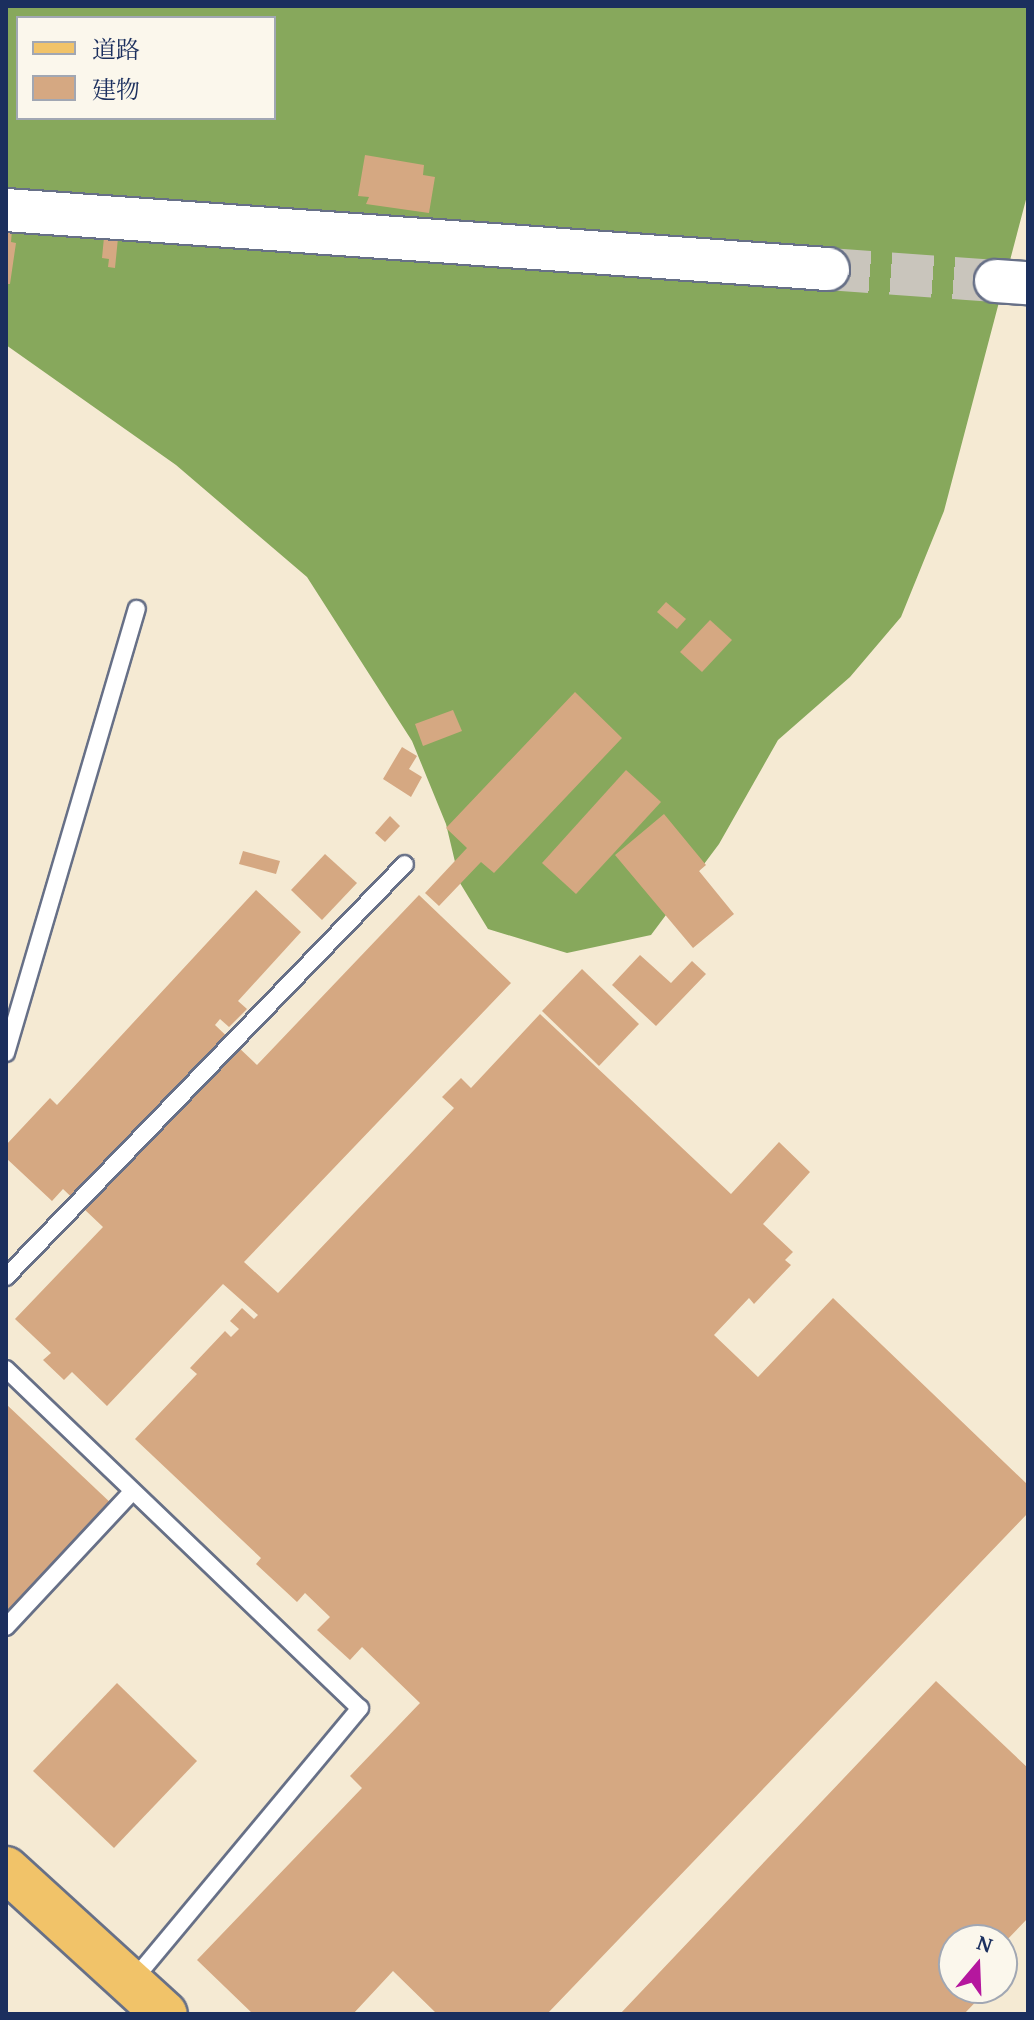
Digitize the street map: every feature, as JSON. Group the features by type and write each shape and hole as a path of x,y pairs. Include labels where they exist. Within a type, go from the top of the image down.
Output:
{"main road":[{"path":"6,1869 165,2014"}],"street":[{"path":"6,210 828,269"}],"lane":[{"path":"6,1053 137,609"},
{"path":"6,1277 405,864"},
{"path":"6,1369 360,1708 132,1983"},
{"path":"6,1627 132,1492"}],"green space":[{"path":"6,6 1028,6 1028,192 944,511 901,617 850,677 778,740 719,844 651,935 567,953 488,929 460,883 446,824 412,741 307,577 176,465 6,345"}],"building":[{"path":"365,155 424,165 423,175 435,177 429,213 366,204 369,197 358,196"},
{"path":"6,230 12,230 11,242 16,243 10,284 6,284"},
{"path":"104,237 118,238 115,268 108,267 109,259 102,258"},
{"path":"666,602 686,619 677,629 657,612"},
{"path":"710,620 732,640 702,672 680,652"},
{"path":"575,692 622,738 494,873 481,862 439,906 425,893 467,848 446,828"},
{"path":"453,710 462,731 423,746 415,724"},
{"path":"402,747 417,756 409,769 422,777 411,797 383,779"},
{"path":"626,770 661,802 576,894 542,863"},
{"path":"664,814 706,865 699,871 734,914 693,948 615,855"},
{"path":"390,816 400,826 385,842 375,833"},
{"path":"243,851 280,861 276,874 239,864"},
{"path":"325,854 357,883 322,920 291,890"},
{"path":"256,890 301,932 238,1001 247,1009 229,1027 220,1019 215,1025 257,1065 419,895 511,983 244,1262 278,1293 454,1108 442,1097 461,1078 471,1088 540,1014 731,1194 779,1142 810,1172 763,1224 793,1252 785,1260 791,1265 754,1304 749,1298 714,1335 758,1377 833,1298 1028,1485 1028,1513 547,2014 437,2014 393,1971 353,2014 253,2014 197,1960 362,1788 350,1776 420,1703 362,1647 350,1660 317,1630 330,1617 305,1593 297,1602 256,1564 261,1558 135,1439 197,1374 190,1368 225,1331 231,1337 239,1329 230,1321 242,1308 254,1319 258,1315 223,1284 107,1406 72,1372 64,1380 43,1360 51,1353 15,1319 103,1227 63,1189 52,1201 6,1158 6,1145 50,1098 57,1105"},
{"path":"640,955 671,983 692,961 706,974 656,1026 612,985"},
{"path":"582,969 639,1024 599,1066 542,1011"},
{"path":"6,1404 114,1506 13,1612 9,1609 6,1612"},
{"path":"936,1681 1028,1768 1028,1918 1018,1928 1018,1924 938,1924 938,2004 974,2004 964,2014 620,2014"},
{"path":"117,1683 197,1761 114,1848 33,1771"}],"tunnel":[{"path":"828,269 996,281"}]}
